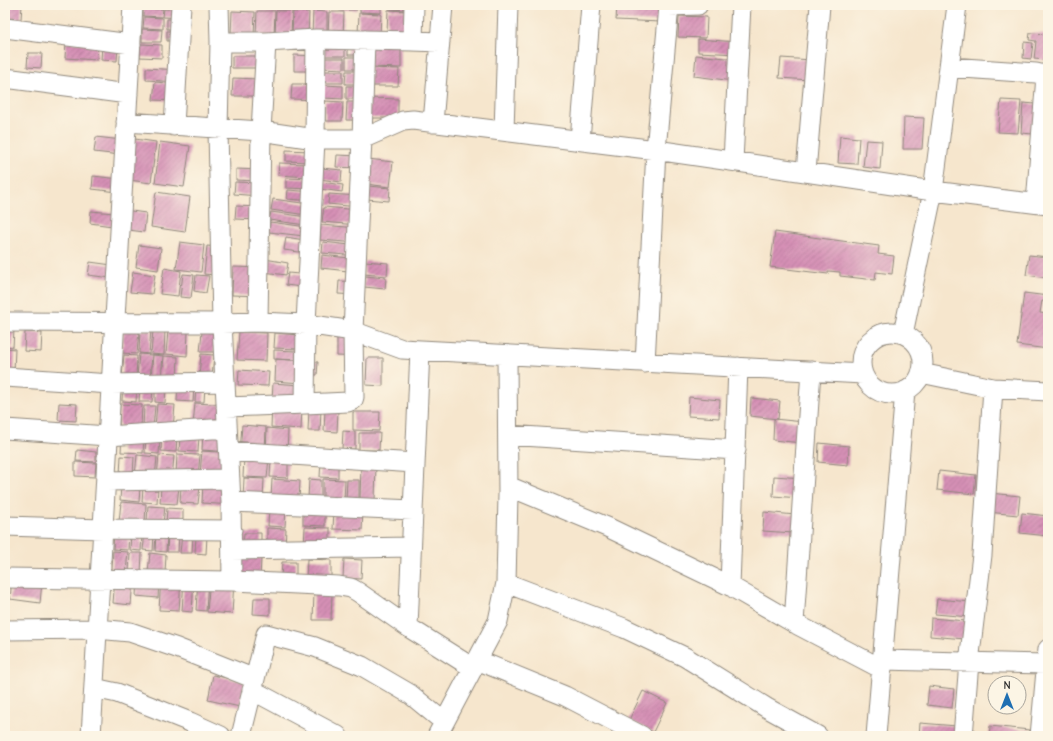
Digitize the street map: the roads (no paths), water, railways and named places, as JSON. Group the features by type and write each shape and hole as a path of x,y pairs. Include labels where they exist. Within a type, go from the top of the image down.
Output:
{"street":[{"path":"91,736 133,5"},
{"path":"174,126 181,5"},
{"path":"219,5 220,42 218,129 222,323 231,502 232,581"},
{"path":"413,41 414,5"},
{"path":"433,123 442,5"},
{"path":"504,131 508,5"},
{"path":"580,140 591,5"},
{"path":"645,363 656,150 670,5 698,5"},
{"path":"733,161 741,5"},
{"path":"806,172 820,5"},
{"path":"903,334 933,191 958,5"},
{"path":"5,28 131,44"},
{"path":"220,42 266,42 316,39 440,42"},
{"path":"305,404 306,324 315,139 316,39"},
{"path":"226,407 348,402 353,400 353,331 365,40"},
{"path":"258,322 261,131 266,42"},
{"path":"126,122 261,131 315,139 362,139 403,121 413,120 656,150 933,191 1042,204 1047,76 1036,73 949,67"},
{"path":"5,78 128,94"},
{"path":"5,322 258,322 306,324 353,331 402,349 863,374"},
{"path":"890,332 903,334 913,340 920,350 923,362 921,373 915,384 905,391 893,394 881,392 871,386 863,376 860,364 862,352 869,342 879,335 890,332"},
{"path":"408,627 420,350"},
{"path":"241,736 266,634 315,647 362,666 410,694 443,731 475,664 498,621 506,583 508,486 507,355"},
{"path":"730,586 738,367"},
{"path":"794,623 811,371"},
{"path":"921,373 993,388 1048,391"},
{"path":"5,377 111,384 225,382"},
{"path":"963,736 969,662 982,554 993,388"},
{"path":"876,736 905,391"},
{"path":"5,429 108,436 227,428"},
{"path":"508,435 736,450"},
{"path":"229,451 415,463"},
{"path":"106,481 230,479"},
{"path":"508,486 607,527 730,586 794,623 882,664 969,662 1047,657 1040,736"},
{"path":"231,502 413,510"},
{"path":"5,526 103,529 232,530"},
{"path":"232,550 411,547"},
{"path":"5,578 232,581 339,586 350,588 408,627 475,664 565,696 642,736"},
{"path":"506,583 624,628 685,657 767,708 818,736"},
{"path":"5,630 97,629 130,632 176,648 253,685 338,736"},
{"path":"94,688 117,693 221,736"}]}
